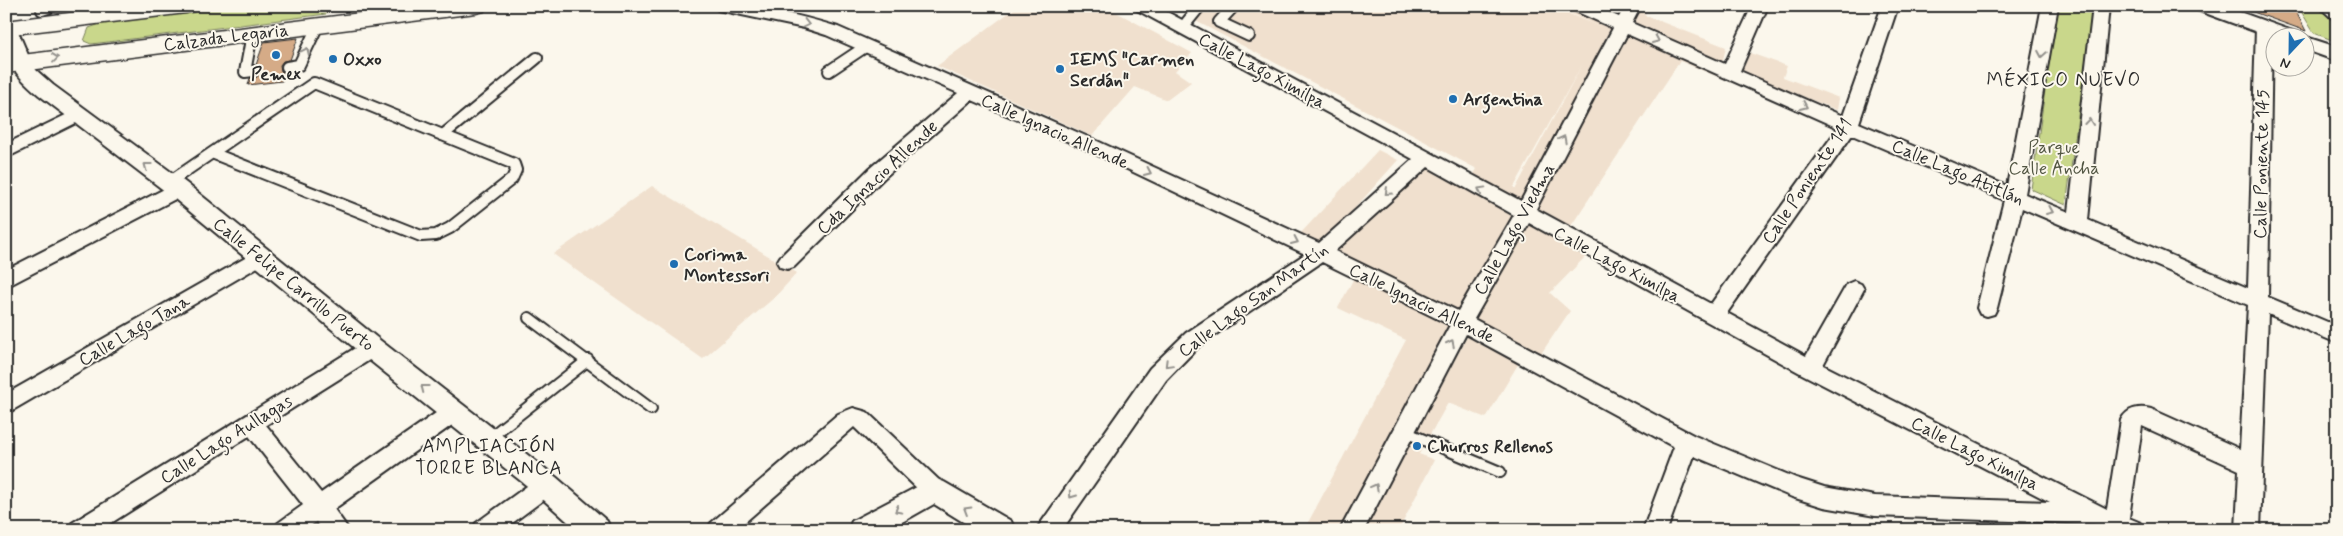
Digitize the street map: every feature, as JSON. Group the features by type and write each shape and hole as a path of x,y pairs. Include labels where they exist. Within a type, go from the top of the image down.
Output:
{"main road":[{"name":"Calzada Legaria","path":"7,28 97,12 186,6"},
{"name":"Calzada Legaria","path":"13,64 252,34 334,18 476,6"}],"street":[{"name":"Calle Ignacio Allende","path":"724,6 807,23 832,31 969,93 1089,144 1321,253 1462,322 1687,443 1792,487 1846,502 1875,506 2095,514 2125,526"},
{"name":"Calle Lago Ximilpa","path":"1143,6 1810,368 2095,514"},
{"name":"Calle Lago Atitlán","path":"1579,6 1849,126 2078,222 2337,335"},
{"name":"Calle Lago Viedma","path":"1352,530 1462,322 1524,214 1633,6"},
{"path":"1730,73 1760,6"},
{"name":"Calle Poniente 141","path":"1714,316 1849,126 1890,6"},
{"path":"1987,308 2015,196 2050,6"},
{"path":"2078,222 2101,6"},
{"path":"2204,6 2264,28"},
{"name":"Calle Felipe Carrillo Puerto","path":"7,28 13,64 261,256 372,348 546,485 597,530"},
{"name":"Calle Poniente 145","path":"2248,530 2258,300 2264,28"},
{"path":"2316,47 2337,54"},
{"name":"Cda Ignacio Allende","path":"786,262 877,173 969,93"},
{"path":"6,152 78,115"},
{"name":"Calle Lago San Martín","path":"1048,530 1158,374 1193,339 1321,253 1424,159"},
{"path":"6,279 173,186"},
{"name":"Calle Lago Tana","path":"6,404 261,256"},
{"path":"1810,368 1854,288"},
{"name":"Calle Lago Aullagas","path":"80,530 372,348"},
{"path":"286,530 454,412"},
{"path":"2125,526 2132,420 2135,417 2143,416 2157,421 2250,464"},
{"path":"719,530 846,420 853,417 859,418 934,490 1000,530"},
{"path":"251,423 337,530"},
{"path":"1655,530 1687,443"},
{"path":"484,530 546,485"},
{"path":"862,530 934,490"}],"lane":[{"path":"42,10 54,6"},
{"path":"1182,27 1200,6"},
{"path":"1234,6 1219,22 1249,36"},
{"path":"2326,6 2337,16"},
{"path":"287,67 299,66 334,18"},
{"path":"252,34 246,72 253,71"},
{"path":"829,71 865,47"},
{"path":"442,135 537,58"},
{"path":"173,186 212,154 314,83 514,164 516,170 512,179 450,228 436,235 421,236 212,154"},
{"path":"530,318 651,408"},
{"path":"488,439 588,360"},
{"path":"1405,432 1500,472"}],"shaded area":[{"name":"IEMS \"Carmen Serdán\"","path":"1018,6 1105,6 1192,53 1175,71 1191,82 1167,100 1135,87 1092,136 937,66"},
{"name":"Argentina","path":"1194,6 1551,6 1602,28 1554,6 1574,6 1619,26 1524,204 1472,177 1477,169 1186,16","holes":["1584,61 1516,188 1514,187"]},
{"path":"1638,9 1646,12 1644,15 1726,47 1722,64 1630,25"},
{"path":"1628,32 1774,95 1771,99 1680,61 1569,229 1531,210"},
{"path":"1750,53 1787,66 1783,77 1839,98 1837,110 1741,72"},
{"path":"1378,150 1398,160 1320,247 1299,235"},
{"path":"1423,164 1516,214 1458,315 1333,253"},
{"name":"Corima Montessori","path":"652,186 797,273 775,297 703,359 553,254"},
{"path":"1525,222 1589,253 1550,293 1570,311 1538,358 1472,322"},
{"path":"1354,278 1455,325 1342,530 1304,530 1406,340 1338,308"},
{"path":"1468,335 1520,361 1486,418 1448,403 1419,454 1434,460 1399,530 1364,530"}],"green space":[{"path":"228,6 334,6 326,14 91,44 84,41 89,28 100,24"},
{"name":"Parque Calle Ancha","path":"2057,6 2093,6 2066,205 2031,189"},
{"path":"2298,6 2337,6 2337,42 2316,34 2316,28 2311,28"}],"building":[{"path":"2243,6 2293,6 2304,28 2298,28 2242,8"},
{"name":"Pemex","path":"298,38 290,60 283,61 280,65 281,71 285,73 282,81 248,85 250,78 257,77 259,73 259,67 256,65 264,42"}],"place":[{"name":"Pemex","path":"276,55"},
{"name":"Oxxo","path":"333,59"},
{"name":"IEMS \"Carmen Serdán\"","path":"1060,69"},
{"name":"Argentina","path":"1453,99"},
{"name":"Corima Montessori","path":"674,264"},
{"name":"Churros Rellenos","path":"1417,446"}],"district":[{"name":"MÉXICO NUEVO","path":"2064,79"},
{"name":"AMPLIACIÓN TORRE BLANCA","path":"489,456"}]}
